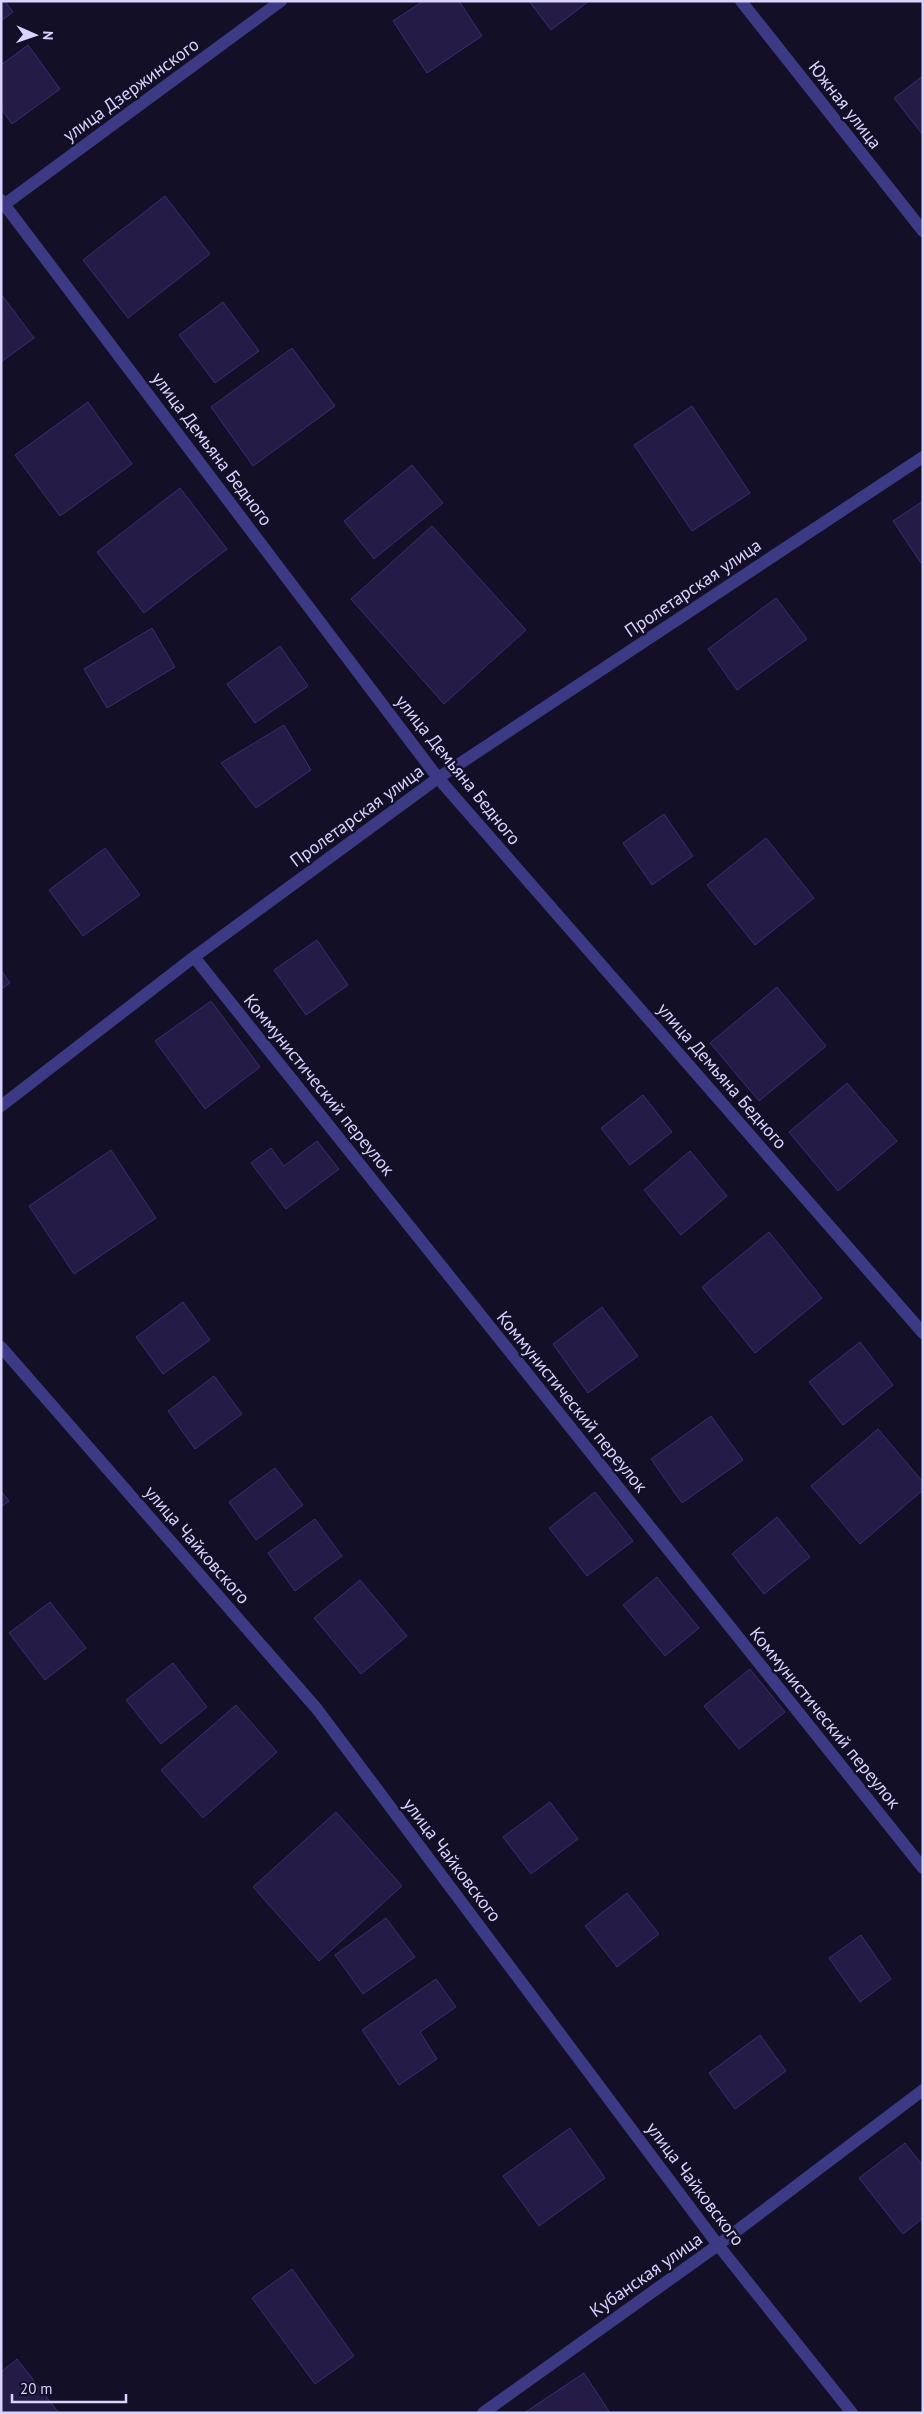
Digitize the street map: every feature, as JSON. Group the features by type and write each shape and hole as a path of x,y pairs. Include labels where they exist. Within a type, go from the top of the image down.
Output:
{"street":[{"name":"улица Дзержинского","path":"2,204 281,1"},
{"name":"Южная улица","path":"741,1 923,231"},
{"name":"улица Демьяна Бедного","path":"2,204 438,778 923,1333"},
{"name":"Пролетарская улица","path":"1,1106 194,957 438,778 923,456"},
{"name":"Коммунистический переулок","path":"194,957 923,1868"},
{"name":"улица Чайковского","path":"1,1347 317,1709 718,2245 852,2413"},
{"name":"Кубанская улица","path":"483,2413 718,2245 923,2090"}],"building":[{"path":"1,1 5,1 13,12 1,21"},
{"path":"423,1 459,1 482,36 427,73 393,21"},
{"path":"529,1 589,1 551,30"},
{"path":"28,45 60,89 12,124 1,109 1,65"},
{"path":"923,76 923,135 894,98"},
{"path":"165,196 210,254 128,318 83,260"},
{"path":"1,294 34,338 1,362"},
{"path":"223,302 259,351 215,383 179,335"},
{"path":"292,348 335,406 253,466 211,407"},
{"path":"88,402 132,464 60,516 15,455"},
{"path":"692,406 750,493 692,531 634,445"},
{"path":"412,465 443,503 374,559 344,521"},
{"path":"180,488 227,549 144,613 97,552"},
{"path":"923,501 923,562 921,563 893,521"},
{"path":"432,526 526,630 444,704 351,599"},
{"path":"776,598 807,639 737,690 708,649"},
{"path":"152,628 175,667 107,708 84,669"},
{"path":"280,646 308,686 255,723 227,684"},
{"path":"284,725 311,770 256,808 221,763"},
{"path":"664,814 693,856 652,885 623,843"},
{"path":"766,838 814,898 755,945 707,885"},
{"path":"105,848 140,895 83,936 49,890"},
{"path":"317,940 348,985 306,1015 274,970"},
{"path":"1,970 10,983 1,989"},
{"path":"777,987 826,1046 759,1101 710,1043"},
{"path":"211,1001 260,1067 205,1109 155,1041"},
{"path":"847,1083 897,1141 838,1191 789,1132"},
{"path":"643,1095 672,1132 630,1165 601,1128"},
{"path":"317,1141 339,1169 286,1209 251,1163 271,1148 284,1166"},
{"path":"111,1150 156,1218 74,1274 29,1206"},
{"path":"690,1151 727,1196 681,1235 644,1190"},
{"path":"769,1232 822,1298 755,1353 702,1287"},
{"path":"183,1302 210,1340 163,1374 136,1337"},
{"path":"602,1307 638,1356 588,1393 553,1344"},
{"path":"860,1342 893,1385 843,1425 809,1382"},
{"path":"214,1376 242,1414 195,1449 168,1411"},
{"path":"711,1416 743,1460 682,1503 651,1459"},
{"path":"878,1429 923,1482 923,1490 860,1544 811,1486"},
{"path":"275,1468 303,1505 256,1540 229,1502"},
{"path":"1,1491 9,1501 1,1507"},
{"path":"595,1492 633,1541 587,1576 549,1528"},
{"path":"777,1517 810,1557 764,1594 732,1554"},
{"path":"315,1519 342,1556 295,1591 268,1553"},
{"path":"657,1577 699,1628 665,1656 623,1605"},
{"path":"360,1580 407,1636 361,1674 314,1618"},
{"path":"50,1602 86,1648 45,1680 9,1633"},
{"path":"173,1663 207,1707 161,1744 126,1700"},
{"path":"750,1669 785,1712 739,1749 704,1706"},
{"path":"236,1705 277,1752 203,1818 161,1770"},
{"path":"550,1802 578,1839 531,1874 503,1837"},
{"path":"336,1812 402,1886 319,1961 253,1887"},
{"path":"627,1893 659,1934 617,1967 585,1926"},
{"path":"386,1918 415,1957 363,1994 335,1955"},
{"path":"861,1935 891,1979 860,2002 829,1958"},
{"path":"436,1979 456,2007 420,2032 437,2059 399,2085 362,2030"},
{"path":"760,2035 786,2071 735,2109 709,2073"},
{"path":"570,2128 605,2178 539,2226 503,2176"},
{"path":"905,2143 923,2166 923,2218 903,2234 859,2178"},
{"path":"292,2269 354,2356 315,2384 252,2298"},
{"path":"17,2359 59,2413 1,2413 1,2372"},
{"path":"584,2373 610,2413 524,2413"}]}
